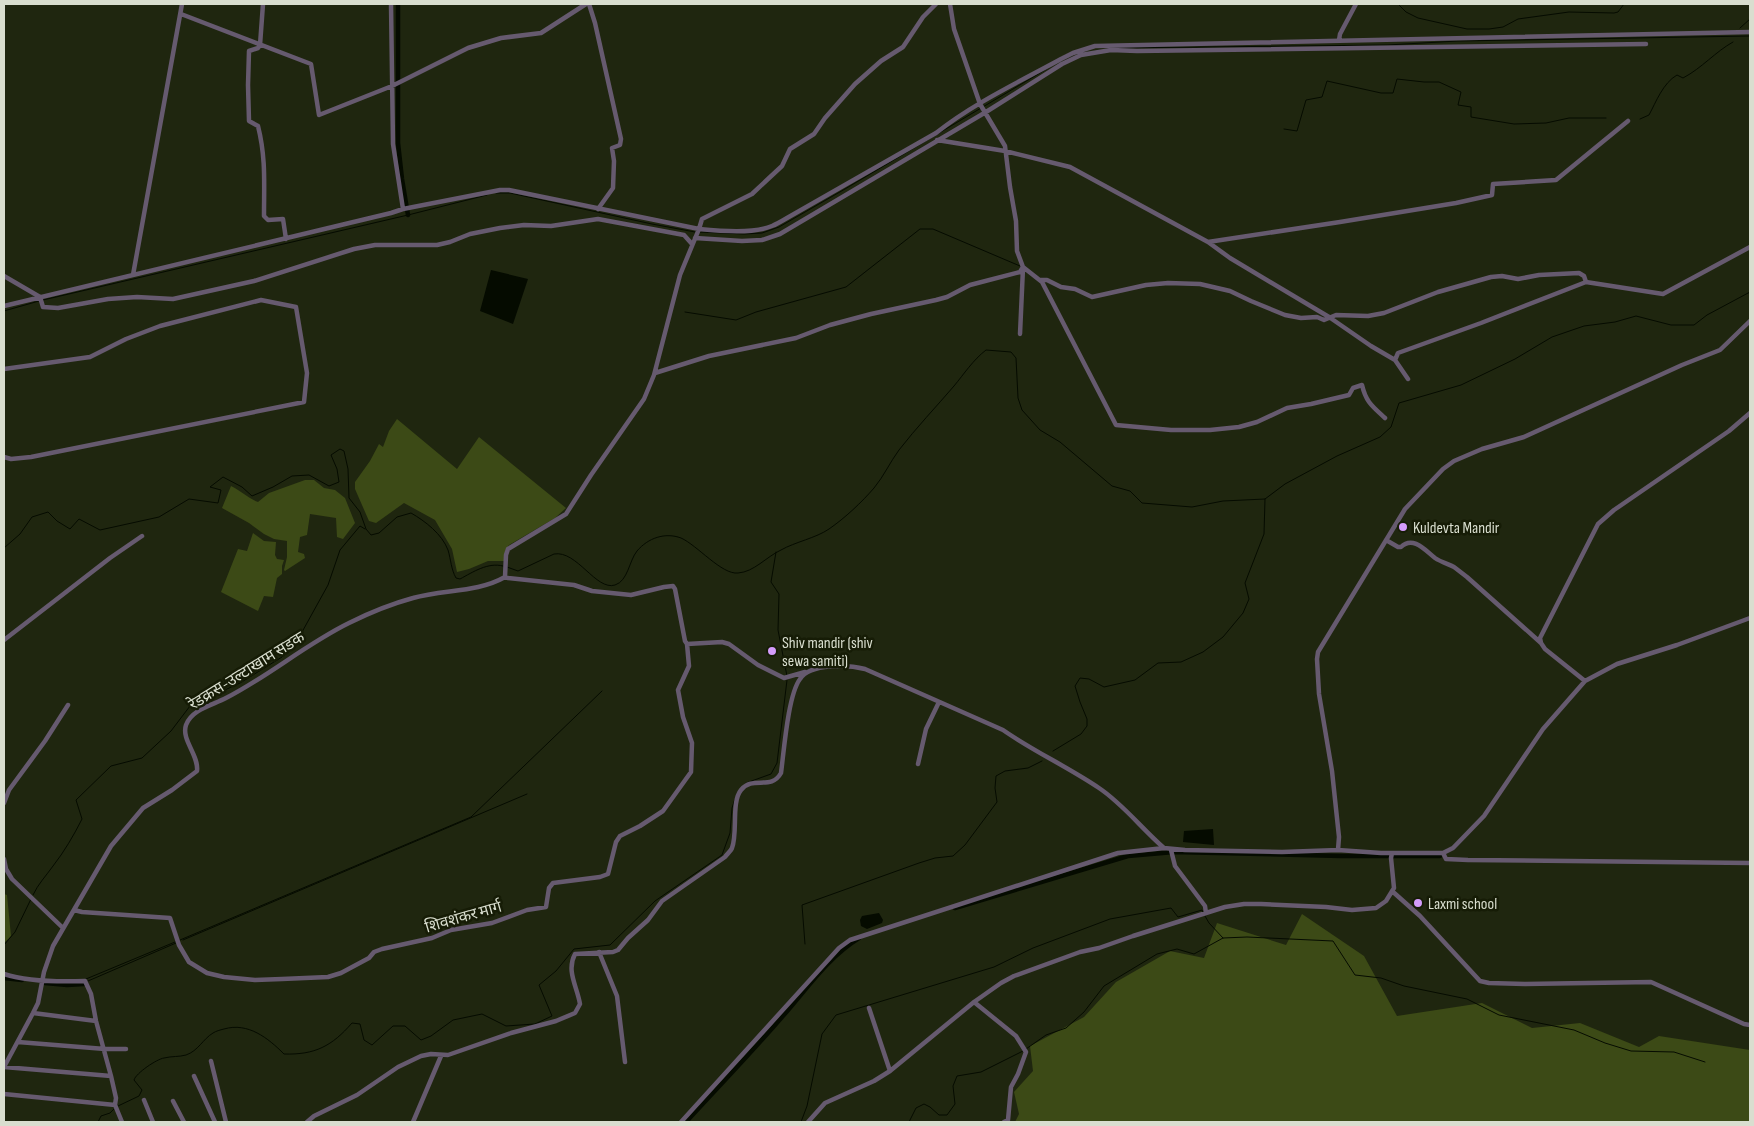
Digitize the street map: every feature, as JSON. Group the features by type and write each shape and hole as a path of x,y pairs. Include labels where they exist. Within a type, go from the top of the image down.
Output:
{"street":[{"path":"133,275 182,4"},
{"path":"264,4 260,45 258,48 249,51 249,121 258,126 262,145 265,164 264,216 268,220 283,219 286,238"},
{"path":"391,4 393,144 403,209"},
{"path":"181,14 311,64 319,115 392,86 468,48 501,38 541,33 587,4 595,23 621,139 620,145 612,148 614,161 613,188 598,209"},
{"path":"936,4 923,17 903,47 881,60 855,84 825,118 814,134 790,149 782,166 752,194 702,219 680,275 655,373 644,399 566,514 508,549 505,574 508,578 574,585 592,592 631,595 673,586 687,644 722,642 729,644 758,665 784,678 832,666 854,666 865,669 1003,730 1115,800 1164,848"},
{"path":"950,4 954,29 980,104 1003,142 1005,151 1016,221 1016,251 1023,267 1020,334"},
{"path":"1339,40 1340,34 1356,4"},
{"path":"698,233 753,230 772,226 936,133 980,104 1073,53 1095,46 1750,32"},
{"path":"4,306 40,299 403,209 500,190 509,190 598,209 698,233 742,241 762,240 780,234 1062,64 1081,55 1111,50 1137,52 1646,44"},
{"path":"1208,242 1456,203 1492,195 1493,184 1556,180 1628,121"},
{"path":"937,140 1005,151 1070,166 1208,242 1230,258 1329,317 1395,360 1408,380"},
{"path":"4,276 40,299 43,307 58,308 108,299 137,297 173,299 254,281 354,249 375,245 437,245 470,234 524,225 551,226 598,219 684,235 692,244"},
{"path":"1395,360 1398,353 1586,282 1663,294 1750,248"},
{"path":"1023,267 1040,280 1116,425 1171,430 1210,430 1239,427 1258,422 1287,408 1348,395 1353,388 1362,385 1365,397 1370,405 1385,418"},
{"path":"655,373 709,356 796,338 871,314 941,298 970,285 1020,272 1023,267"},
{"path":"1040,280 1047,280 1061,288 1075,289 1092,297 1161,283 1181,282 1200,284 1230,291 1285,315 1301,318 1317,317 1324,320 1336,315 1368,316 1384,313 1438,292 1490,277 1502,276 1518,279 1539,275 1579,273 1584,276 1586,282"},
{"path":"4,369 90,357 126,339 160,326 261,300 296,307 307,373 304,402 31,457 11,459 4,457"},
{"path":"1338,850 1339,837 1332,770 1319,694 1318,652 1405,509 1443,469 1465,455 1524,437 1546,428 1682,365 1720,350 1750,321"},
{"path":"1541,643 1542,633 1598,524 1614,510 1728,431 1750,413"},
{"path":"4,640 102,564 142,536"},
{"path":"1386,540 1398,547 1410,542 1422,546 1436,559 1454,567 1541,643 1545,649 1585,681"},
{"name":"रेडक्रस-उल्टाखाम सडक","path":"4,1067 38,1002 42,980 53,946 111,846 143,808 172,790 197,771 198,765 185,733 186,724 192,717 204,707 225,698 265,675 309,645 349,623 413,598 460,590 505,574"},
{"path":"681,1122 838,948 850,940 1118,853 1164,848 1171,850 1282,852 1338,850 1443,853 1453,848 1484,816 1543,728 1585,681 1617,664 1677,646 1750,618"},
{"name":"शिवशंकर मार्ग","path":"74,910 170,918 178,943 189,962 215,976 264,980 328,977 341,973 382,949 432,938 451,930 492,923 527,910 546,907 549,888 553,883 600,877 608,874 616,842 620,836 663,811 691,772 692,743 682,717 678,690 689,666 687,644"},
{"path":"307,1122 314,1116 357,1095 398,1067 421,1056 431,1054 441,1056 556,1021 575,1013 580,1004 572,981 572,959 575,954 613,952 618,950 648,920 662,901 725,857 732,848 736,806 740,790 750,783 771,783 778,780 781,773 793,694 800,678 808,671"},
{"path":"918,764 926,729 939,702"},
{"path":"4,803 9,790 68,705"},
{"path":"1171,850 1175,866 1205,906 1206,913"},
{"path":"808,1122 825,1103 890,1071 974,1002 1001,983 1036,967 1206,913 1244,904 1365,910 1376,908 1386,901 1394,888 1390,858 1392,853"},
{"path":"1443,853 1446,859 1750,864"},
{"path":"4,859 6,869 12,878 63,928"},
{"path":"1392,891 1420,916 1480,981 1525,984 1652,982 1750,1025"},
{"path":"599,952 617,996 625,1062"},
{"path":"4,974 42,980 71,982 84,980 91,994 96,1021 112,1076 116,1107 122,1122"},
{"path":"974,1002 1016,1036 1026,1052 1011,1087 1008,1120 1004,1122"},
{"path":"869,1008 890,1071"},
{"path":"33,1013 96,1021"},
{"path":"18,1042 126,1049"},
{"path":"413,1122 441,1056"},
{"path":"211,1061 226,1122"},
{"path":"4,1067 112,1076"},
{"path":"194,1076 215,1122"},
{"path":"4,1094 116,1107"},
{"path":"144,1100 153,1122"},
{"path":"173,1100 184,1122"}],"green space":[{"path":"397,419 457,469 479,437 566,508 555,518 509,545 505,551 505,561 488,561 457,572 452,549 435,520 404,503 376,523 369,521 355,489 355,482 379,444 383,447 389,431"},
{"path":"305,480 314,480 324,488 335,490 345,498 355,523 343,539 337,537 336,518 310,514 307,535 300,537 298,552 304,554 305,558 285,571 287,541 274,539 264,534 222,508 231,486 258,502 269,493"},
{"path":"253,533 264,541 276,542 275,555 277,559 284,560 282,574 277,578 273,597 264,596 258,611 221,592 238,549 247,551"},
{"path":"4,894 7,895 11,936 4,943"},
{"path":"1302,914 1364,956 1397,1016 1482,1003 1532,1028 1580,1023 1639,1047 1659,1036 1750,1050 1750,1122 1015,1122 1019,1114 1014,1092 1033,1071 1030,1046 1084,1017 1116,982 1170,951 1204,958 1217,923 1286,945"}],"shaded area":[{"path":"491,270 528,279 513,324 480,311"},
{"path":"1213,829 1214,845 1183,842 1184,831"},
{"path":"879,913 883,920 882,923 867,929 861,926 860,920 862,916"}],"waterway":[{"path":"398,4 398,143 408,215"},
{"path":"1398,4 1406,12 1418,18 1467,29 1503,27 1518,19 1569,12 1614,13 1618,12 1624,4"},
{"path":"1740,28 1750,19"},
{"path":"1115,48 1387,45 1458,41 1750,36"},
{"path":"1640,119 1649,115 1660,93 1672,78 1677,75 1683,78 1690,74 1733,42"},
{"path":"699,232 762,233 779,227 1050,67"},
{"path":"1284,129 1297,131 1306,100 1322,97 1327,81 1381,93 1393,93 1397,79 1439,82 1461,92 1458,105 1471,107 1471,117 1514,124 1546,123 1569,118 1606,118"},
{"path":"496,193 510,193 695,232"},
{"path":"43,300 487,195"},
{"path":"685,312 736,320 756,312 846,287 920,229 933,229 1020,266"},
{"path":"507,567 518,571 554,554 562,554 571,558 601,582 615,585 623,579 634,555 641,546 657,537 675,536 681,538 725,569 738,573 749,570 787,547 824,532 853,510 881,479 912,434 986,350 1011,352 1016,358 1018,398 1022,410 1040,430 1060,442 1112,486 1130,491 1142,503 1192,507 1223,501 1265,499 1285,484 1337,456 1380,437 1391,427 1399,403 1461,385 1515,359 1552,337 1584,326 1615,322 1636,316 1671,325 1694,325 1707,315 1750,292"},
{"path":"4,311 39,301"},
{"path":"4,548 20,534 32,517 48,512 57,521 70,529 79,519 100,530 159,517 189,499 218,503 221,490 210,487 223,477 242,487 252,496 292,476 309,475 329,486 339,482 337,469 331,455 340,449 344,451 348,469 349,498 360,512 366,529 371,535 379,533 397,517 411,513 427,524 442,539 448,550 456,578 460,579 492,565 503,566"},
{"path":"1053,751 1081,734 1087,726 1087,719 1075,686 1080,678 1089,679 1104,687 1135,680 1158,663 1181,662 1203,652 1223,637 1243,613 1249,599 1245,583 1264,534 1265,499"},
{"path":"33,895 65,849 82,819 76,800 111,766 142,758 171,731 190,706 240,683 282,657 302,632 328,585 340,550 360,526 365,529"},
{"path":"776,552 771,582 779,594 778,630 787,676"},
{"path":"746,783 771,774 777,763 787,680"},
{"path":"180,940 471,817 602,691"},
{"path":"805,944 802,905 919,863 935,858 953,856 965,845 997,802 996,776 1005,771 1028,768 1042,761"},
{"path":"183,940 527,794"},
{"path":"118,1106 139,1096 142,1090 134,1080 147,1067 167,1057 183,1056 190,1053 215,1032 233,1027 257,1033 284,1054 295,1054 314,1051 330,1043 352,1023 360,1024 364,1040 372,1045 393,1026 405,1026 421,1040 431,1036 453,1020 482,1014 506,1026 535,1024 552,1016 539,985 556,971 574,949 610,945 655,901 722,855 730,833 732,808 735,799"},
{"path":"955,908 1128,856 1174,852 1440,856"},
{"path":"4,945 15,932 31,899"},
{"path":"801,1122 807,1106 822,1034 836,1015 994,967 1033,948 1110,919 1171,908 1178,917 1202,910 1203,912"},
{"path":"1205,916 1223,938"},
{"path":"1026,1049 1046,1035 1066,1028 1084,1012 1104,986 1157,954 1177,949 1194,954 1223,938 1247,937 1333,941 1355,975 1381,978 1404,986 1467,999 1499,1015 1574,1030 1631,1051 1674,1052 1705,1062"},
{"path":"686,1122 758,1044 827,964 859,938"},
{"path":"86,979 175,942"},
{"path":"88,981 176,943"},
{"path":"4,978 22,980"},
{"path":"45,983 84,984"},
{"path":"909,1122 916,1108 924,1104 939,1115 947,1115 955,1104 953,1086 957,1076 981,1072 1023,1051"},
{"path":"98,1122 101,1116 110,1113 115,1108"}],"place":[{"name":"Kuldevta Mandir","path":"1403,527"},
{"name":"Shiv mandir (shiv sewa samiti)","path":"772,651"},
{"name":"Laxmi school","path":"1418,903"}]}
